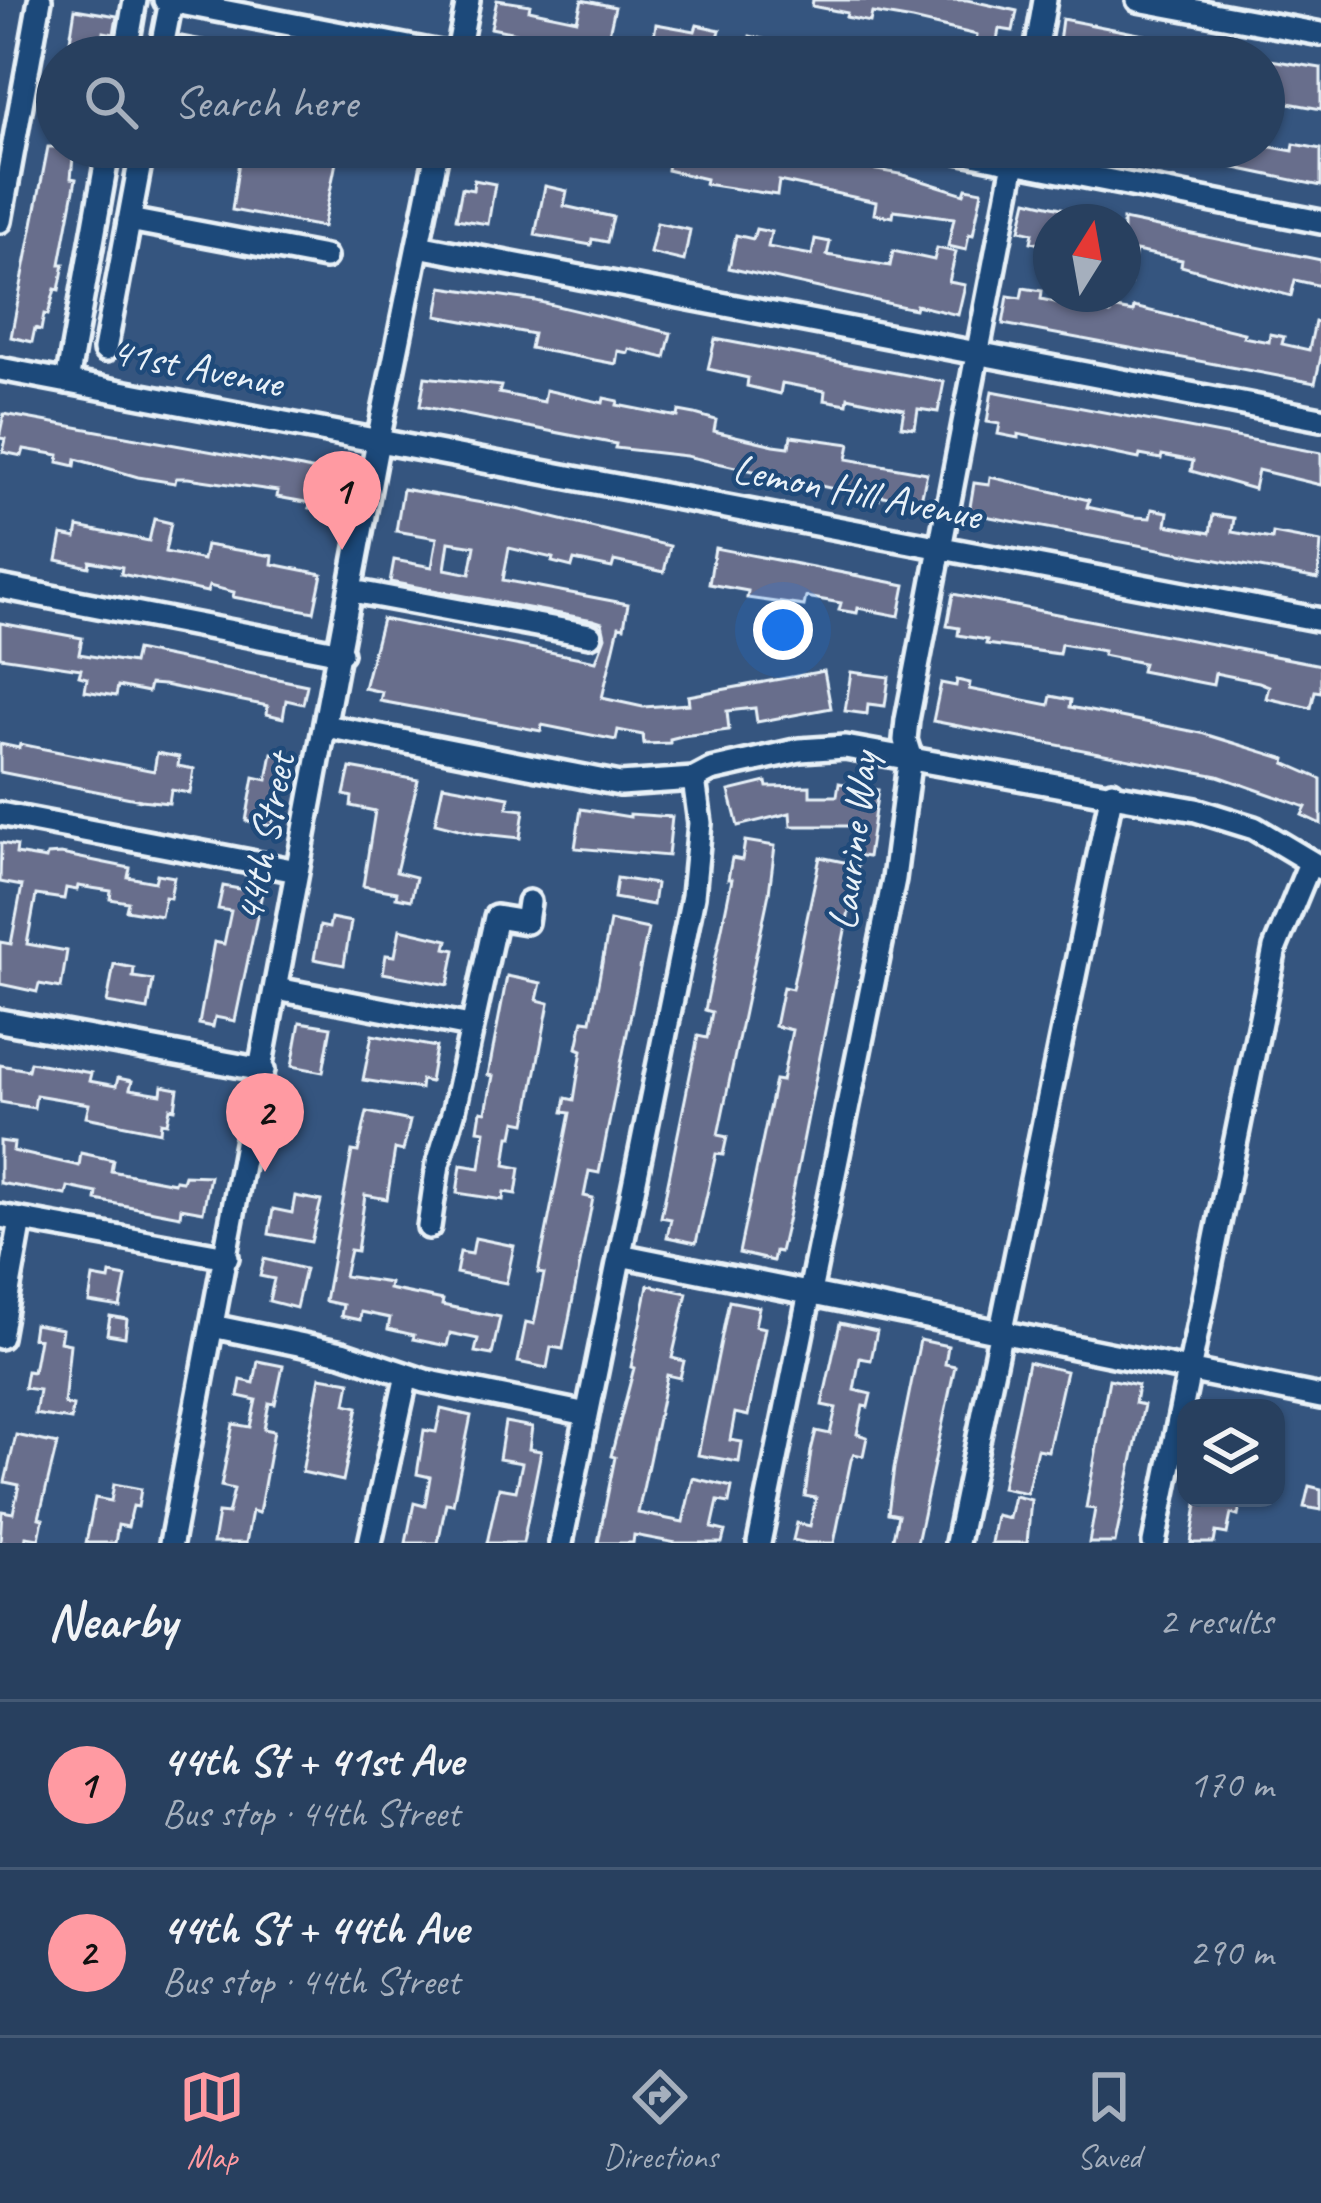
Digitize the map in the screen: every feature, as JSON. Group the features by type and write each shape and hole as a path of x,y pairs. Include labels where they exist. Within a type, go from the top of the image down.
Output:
{"street":[{"path":"0,221 5,166 40,0"},
{"path":"129,36 135,0"},
{"path":"163,36 168,0 320,36"},
{"path":"462,36 468,0"},
{"path":"1038,36 1046,0"},
{"path":"1138,0 1321,34"},
{"path":"67,382 105,168"},
{"path":"105,350 139,168"},
{"name":"44th Street","path":"171,1543 434,168"},
{"name":"Laurine Way","path":"760,1543 894,879 910,756 905,740 907,720 1013,168"},
{"path":"1079,168 1321,222"},
{"path":"129,220 325,257"},
{"path":"418,246 1321,419"},
{"name":"41st Avenue","path":"0,369 379,441"},
{"name":"Lemon Hill Avenue","path":"379,441 1321,620"},
{"path":"0,587 340,653"},
{"path":"352,591 590,635"},
{"path":"326,726 598,782 694,779 711,770 800,750 845,747 910,756 1112,792 1238,821 1315,866 1275,948 1154,1543"},
{"path":"561,1543 693,896 700,823 694,779"},
{"path":"957,1543 1112,792"},
{"path":"0,814 297,872"},
{"path":"429,1227 437,1164 454,1110 496,917 526,922 529,902"},
{"path":"278,989 470,1026"},
{"path":"0,1021 263,1070"},
{"path":"0,1337 11,1218 227,1257"},
{"path":"620,1255 1321,1396"},
{"path":"212,1326 587,1414"},
{"path":"370,1543 406,1375"}],"building":[{"path":"497,0 577,20 582,0 615,7 608,36 531,36 491,28"},
{"path":"813,0 967,0 1017,11 1013,31 999,29 998,36 977,36 872,13 870,22 812,6"},
{"path":"75,9 117,16 114,34 71,36"},
{"path":"1062,19 1149,36 1060,36"},
{"path":"656,24 720,30 718,36 654,36"},
{"path":"1285,62 1321,68 1321,109 1285,102"},
{"path":"1294,144 1321,149 1321,186 1236,168 1285,168 1285,150 1293,151"},
{"path":"44,168 72,168 71,178 76,179 59,290 55,289 48,315 44,314 41,330 35,328 32,342 11,337"},
{"path":"238,168 335,168 323,227 232,210"},
{"path":"866,168 964,194 966,188 982,191 966,250 948,246 954,218 894,210 893,217 874,214 876,202 779,181 777,195 705,184 706,179 667,170"},
{"path":"474,180 495,184 488,224 456,219 462,188 473,190"},
{"path":"545,186 567,191 564,206 613,217 607,242 592,239 591,245 535,235"},
{"path":"1027,200 1044,204 1033,204 1033,233 1020,230"},
{"path":"657,223 690,230 684,261 650,253"},
{"path":"1141,224 1321,260 1321,286 1295,280 1291,296 1181,266 1182,260 1141,252"},
{"path":"756,229 771,232 768,247 812,255 815,239 830,242 827,255 890,266 893,251 934,260 937,248 956,252 949,282 965,285 958,315 729,268 736,235 753,239"},
{"path":"442,287 536,301 671,333 665,358 629,349 628,353 618,351 616,364 530,348 533,334 437,316"},
{"path":"1023,288 1033,290 1033,312 1110,314 1141,309 1244,333 1243,337 1269,342 1270,334 1284,337 1282,344 1309,350 1315,322 1321,323 1315,383 1003,324 1008,296 1021,298"},
{"path":"715,339 944,382 938,412 918,409 915,428 901,426 904,409 848,397 847,404 824,400 825,391 782,383 780,394 747,386 748,378 708,369"},
{"path":"425,377 501,386 499,393 544,402 546,390 603,403 604,398 678,417 679,411 695,414 716,420 714,431 789,447 791,436 850,444 847,459 927,473 920,504 879,495 879,499 686,456 615,448 616,444 420,406"},
{"path":"992,391 1321,453 1321,485 1258,470 1254,489 1191,471 1193,461 1162,455 1161,459 1140,455 1139,459 998,434 1000,424 987,422"},
{"path":"4,414 347,478 342,499 328,495 324,511 309,508 311,503 277,497 278,491 188,478 176,478 175,483 76,459 75,466 58,462 59,455 24,449 22,456 3,452"},
{"path":"990,477 1089,500 1087,507 1135,517 1150,518 1152,509 1168,512 1166,525 1210,533 1213,515 1234,518 1232,532 1321,542 1318,579 969,513 974,483 989,485"},
{"path":"403,489 516,509 670,546 664,572 614,561 612,568 574,560 572,567 509,548 503,580 628,604 602,698 643,707 689,704 688,696 824,671 831,708 757,722 755,708 727,711 729,730 644,744 643,735 618,730 616,740 542,725 541,731 380,701 382,692 364,688 382,619 596,661 605,637 602,623 593,620 390,582 394,560 432,567 437,538 396,531","holes":["449,542 475,546 470,574 445,569"]},
{"path":"154,519 171,523 165,552 203,560 206,545 273,556 272,564 322,574 314,612 233,597 234,592 209,586 207,592 121,574 122,567 57,560 62,535 76,538 78,527 149,541"},
{"path":"715,548 905,585 899,616 858,608 857,613 839,610 841,603 806,597 804,606 747,598 748,591 709,584"},
{"path":"953,594 1321,665 1321,692 1315,691 1311,708 1266,698 1269,686 1259,682 1215,673 1213,685 1141,671 1143,663 1103,655 1104,651 1061,644 1059,654 986,644 987,640 958,635 959,628 947,626"},
{"path":"0,623 82,638 79,654 133,663 136,650 307,685 303,704 286,700 283,718 267,714 268,706 164,685 150,684 148,692 118,686 116,696 85,691 87,678 79,676 81,669 0,657"},
{"path":"851,672 889,677 885,706 868,704 867,714 845,711"},
{"path":"957,680 970,683 969,689 1049,705 1051,696 1071,700 1070,707 1201,733 1286,759 1285,763 1321,779 1321,824 1302,815 1306,807 1218,776 933,721 941,683 956,686"},
{"path":"0,744 154,771 157,753 179,757 178,766 194,769 190,793 171,790 169,803 141,800 0,772"},
{"path":"272,753 292,757 287,783 281,781 272,826 246,821 254,777 267,780"},
{"path":"350,768 418,780 396,872 416,877 411,900 396,897 397,892 363,886 375,811 351,806 352,797 344,795"},
{"path":"766,782 767,787 810,786 810,796 837,796 839,783 878,790 868,857 850,854 855,826 791,826 790,813 738,826 729,791"},
{"path":"443,785 509,797 507,808 524,810 520,838 435,823"},
{"path":"581,809 630,817 672,817 668,856 575,848"},
{"path":"745,841 775,846 718,1135 727,1137 723,1155 716,1154 696,1243 667,1237 671,1219 661,1217 698,1036 707,1038 712,1012 705,1010 732,879 728,879 732,858 742,860"},
{"path":"1,843 17,846 16,854 46,859 61,854 130,868 128,877 155,882 157,874 174,877 170,898 165,897 161,916 126,910 128,902 110,899 111,891 78,886 77,890 66,888 64,899 36,895 27,944 67,951 61,988 39,984 37,992 0,984 0,942 11,944 22,886 0,882"},
{"path":"820,857 858,865 788,1217 780,1252 775,1251 773,1261 739,1253 775,1080 782,1081 792,1030 775,1026 783,987 792,989"},
{"path":"617,878 656,884 653,905 614,898"},
{"path":"223,886 262,893 235,1021 215,1017 213,1027 199,1024 214,942 224,944 231,911 218,909"},
{"path":"331,918 351,922 344,965 314,959 320,926 329,928"},
{"path":"610,921 648,929 599,1173 589,1171 584,1196 593,1198 563,1349 551,1347 547,1368 518,1362 526,1322 534,1324 544,1274 538,1273 570,1113 563,1112 566,1098 574,1100 582,1050 577,1048 583,1020 591,1021"},
{"path":"400,929 448,940 446,948 455,950 448,985 383,973 386,955 395,956"},
{"path":"114,964 134,968 133,977 153,980 148,1010 107,1003"},
{"path":"507,976 541,983 537,1000 549,1003 526,1123 516,1121 513,1136 509,1136 505,1165 520,1168 516,1194 504,1192 503,1200 457,1193 461,1165 480,1168 485,1131 478,1130 493,1076 488,1075"},
{"path":"300,1022 331,1027 323,1072 292,1066"},
{"path":"372,1035 436,1047 430,1082 421,1080 420,1089 363,1080"},
{"path":"30,1062 91,1073 89,1081 116,1086 118,1078 132,1081 130,1089 161,1094 162,1086 178,1089 175,1109 170,1108 160,1132 86,1117 89,1104 36,1095 34,1108 0,1102 0,1065 28,1070"},
{"path":"367,1112 410,1121 403,1151 395,1149 387,1199 365,1195 357,1251 350,1250 344,1276 390,1283 389,1289 500,1317 492,1355 475,1352 478,1339 450,1333 447,1346 413,1339 414,1335 388,1329 390,1318 361,1312 360,1320 341,1316 343,1305 325,1301 352,1151 358,1152"},
{"path":"0,1141 14,1143 13,1151 79,1166 81,1153 113,1160 111,1171 174,1183 184,1175 210,1176 203,1212 181,1208 180,1216 96,1200 97,1193 68,1187 66,1195 0,1183"},
{"path":"295,1196 321,1201 311,1242 269,1234 273,1209 292,1213"},
{"path":"475,1238 514,1246 506,1283 456,1273 460,1252 472,1254"},
{"path":"264,1259 305,1269 296,1308 269,1301 274,1279 260,1276"},
{"path":"110,1274 126,1277 120,1307 89,1302 93,1277 109,1280"},
{"path":"648,1285 687,1293 672,1358 684,1361 680,1378 667,1375 638,1513 683,1522 693,1478 732,1487 729,1503 718,1501 712,1528 725,1531 722,1543 676,1543 634,1535 633,1543 598,1543 615,1457 611,1456 634,1368"},
{"path":"729,1301 759,1307 755,1326 765,1328 748,1416 735,1413 730,1440 742,1442 739,1462 698,1455"},
{"path":"110,1316 127,1319 125,1337 107,1334"},
{"path":"840,1323 877,1331 871,1360 860,1358 854,1390 871,1394 857,1434 867,1437 863,1456 854,1454 851,1460 834,1543 807,1543 793,1540 797,1523 810,1526 816,1498 805,1496 816,1431 830,1434 836,1408 822,1405"},
{"path":"34,1324 62,1329 60,1342 70,1344 64,1404 73,1406 71,1420 35,1414 39,1390 24,1388 27,1371 33,1372 39,1339 32,1338"},
{"path":"920,1340 948,1346 945,1364 955,1366 917,1543 892,1543 898,1515 888,1513 894,1468"},
{"path":"258,1361 283,1366 264,1429 274,1431 259,1513 252,1511 246,1543 213,1543 218,1513 228,1514 234,1489 221,1486 233,1424 250,1427 256,1400 238,1396 241,1380 254,1383"},
{"path":"1028,1362 1066,1371 1048,1451 1037,1449 1027,1493 1002,1488"},
{"path":"320,1377 350,1382 346,1404 358,1407 343,1481 302,1472"},
{"path":"1109,1379 1138,1385 1135,1403 1144,1405 1115,1543 1089,1543 1095,1509 1086,1508"},
{"path":"441,1409 471,1416 453,1504 446,1503 438,1543 406,1543 414,1503 425,1506 430,1477 417,1474 424,1430 436,1432"},
{"path":"505,1422 532,1427 529,1449 541,1451 523,1543 487,1543 499,1488 516,1491 522,1463 499,1459"},
{"path":"16,1435 57,1444 39,1518 43,1519 39,1539 0,1543 2,1511 13,1513 19,1485 5,1482"},
{"path":"114,1484 141,1489 138,1507 133,1506 128,1527 118,1525 115,1543 86,1543 95,1498 111,1501"},
{"path":"1309,1486 1321,1489 1321,1510 1304,1507"},
{"path":"1014,1496 1031,1500 1027,1543 991,1543 996,1515 1009,1518"},
{"path":"1197,1507 1240,1507 1238,1516 1231,1514 1227,1534 1216,1532 1214,1543 1191,1543"}],"place":[{"name":"44th St + 41st Ave","path":"342,550"},
{"name":"44th St + 44th Ave","path":"265,1172"}]}
